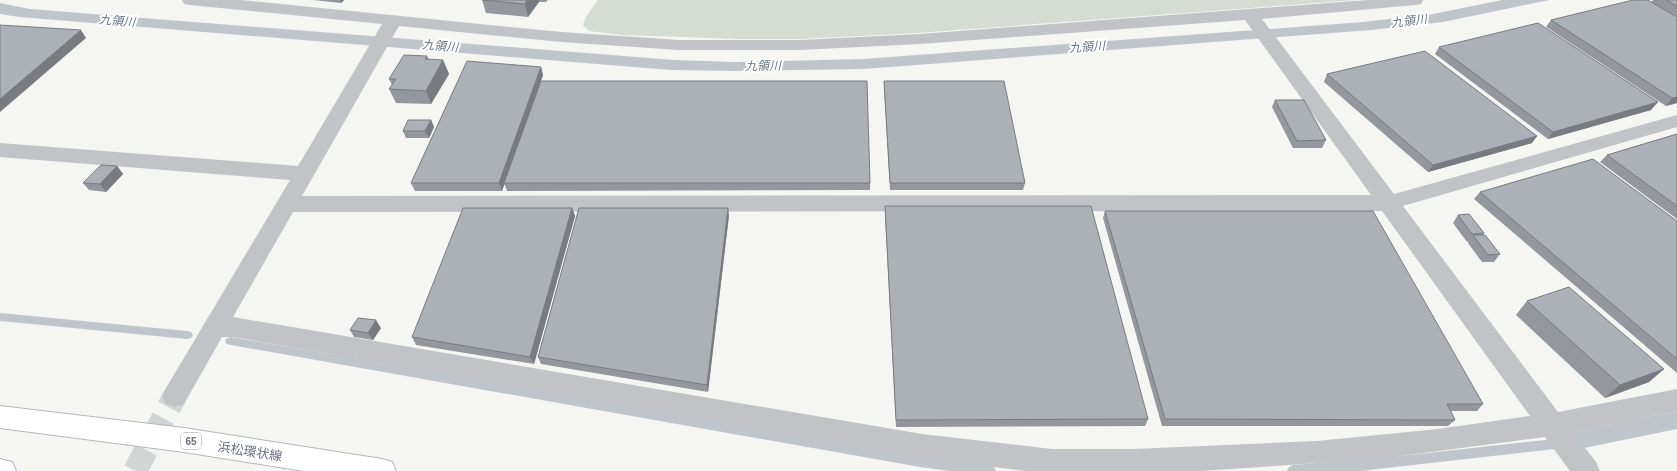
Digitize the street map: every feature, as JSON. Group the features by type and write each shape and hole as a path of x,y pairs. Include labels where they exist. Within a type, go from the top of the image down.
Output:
{"main road":[{"name":"浜松環状線","path":"0,417 184,440 382,471"}],"street":[{"path":"190,0 619,42 686,45 792,45 927,39 1252,18 1415,0"},
{"path":"1252,18 1580,463"},
{"path":"175,396 380,43 395,20"},
{"path":"286,204 1388,203 1677,121"},
{"path":"0,150 280,173 305,173"},
{"path":"215,328 233,327 922,446 996,456 1070,462 1234,458 1392,446 1554,429 1677,400"}],"shaded area":[{"path":"598,0 1357,0 917,33 799,39 740,39 622,35 589,31 583,25 586,17"}],"water":[{"name":"九領川","path":"1502,0 1549,0 1443,22 1371,30 864,69 735,71 671,70 19,17 0,14 0,3 30,9 674,60 736,62 863,59 1363,22 1433,14"},
{"path":"1677,411 1677,429 1584,448 1572,432"}],"building":[{"path":"483,0 527,0 525,4"},
{"path":"1633,0 1648,0 1677,17 1677,97 1672,98 1551,20"},
{"path":"1666,0 1677,0 1677,6"},
{"path":"1538,23 1658,102 1553,132 1439,47"},
{"path":"0,25 81,30 0,99"},
{"path":"1425,51 1537,136 1433,165 1327,74"},
{"path":"404,55 427,56 425,59 443,60 426,91 389,89 396,79 389,79"},
{"path":"467,61 541,67 499,183 411,183"},
{"path":"541,81 867,81 870,183 504,183"},
{"path":"884,81 1004,81 1025,183 890,183"},
{"path":"1275,100 1304,100 1326,140 1297,141"},
{"path":"408,120 431,120 425,131 403,131"},
{"path":"1677,134 1677,206 1607,155"},
{"path":"1593,159 1677,221 1677,359 1480,192"},
{"path":"101,165 117,166 100,184 83,183"},
{"path":"885,206 1091,206 1148,419 896,420"},
{"path":"463,208 572,208 530,357 412,337"},
{"path":"579,208 728,208 707,385 538,357"},
{"path":"1105,211 1373,211 1483,404 1447,404 1455,420 1165,419"},
{"path":"1469,214 1484,233 1472,234 1458,215"},
{"path":"1473,235 1485,235 1500,254 1488,255"},
{"path":"1569,287 1664,369 1620,385 1527,301"},
{"path":"358,318 376,320 368,333 350,330"}],"waterway":[{"path":"0,317 187,335"},
{"path":"231,341 920,461 990,471"},
{"path":"1293,471 1401,462 1563,443"}],"tunnel":[{"path":"135,471 175,396"}]}
